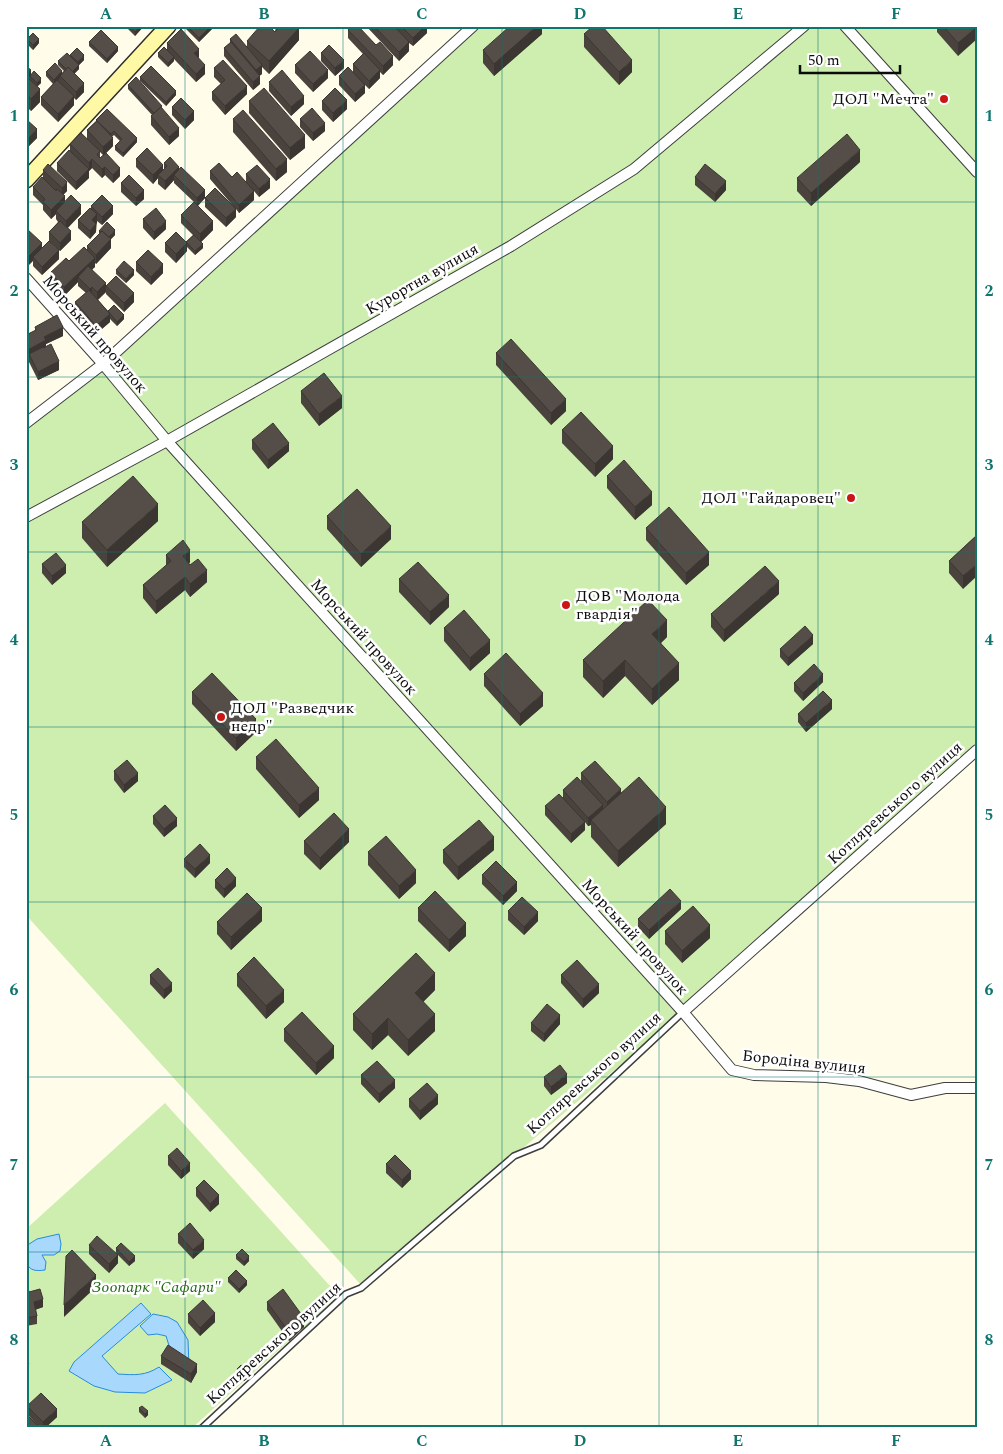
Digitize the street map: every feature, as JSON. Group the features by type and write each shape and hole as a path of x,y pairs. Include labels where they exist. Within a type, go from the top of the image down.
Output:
{"main road":[{"path":"26,180 168,26"}],"street":[{"path":"26,422 103,364 473,26"},
{"name":"Курортна вулиця","path":"26,517 167,441 511,246 634,169 804,26"},
{"path":"844,26 977,172"},
{"name":"Морський провулок","path":"26,278 103,364 167,441 683,1012"},
{"name":"Котляревського вулиця","path":"683,1012 977,750"},
{"name":"Бородіна вулиця","path":"683,1012 732,1070 754,1075 826,1077 859,1081 911,1095 945,1088 977,1088"}],"lane":[{"name":"Котляревського вулиця","path":"202,1428 346,1294 361,1288 514,1156 541,1144 683,1012"}],"green space":[{"path":"475,26 844,26 977,173 977,750 681,1013 362,1286 26,915 26,424 104,364"},
{"name":"ДОЛ \"Мечта\"","path":"845,26 977,26 977,171"},
{"name":"Зоопарк \"Сафари\"","path":"165,1103 339,1296 192,1428 26,1428 26,1229"}],"water":[{"path":"59,1234 60,1251 54,1255 42,1255 46,1262 45,1270 38,1271 30,1268 27,1262 26,1246 37,1239"},
{"path":"141,1303 151,1314 102,1356 118,1374 140,1374 159,1367 172,1380 145,1393 115,1392 94,1386 69,1371 74,1362"},
{"path":"153,1314 168,1317 177,1322 188,1340 189,1366 172,1355 166,1336 148,1335 140,1326"}],"building":[{"path":"130,26 140,26 135,32"},
{"path":"187,26 211,26 199,38"},
{"path":"260,26 269,26 275,32 280,26 298,26 299,28 269,61 247,41"},
{"path":"351,26 358,26 376,45 380,42 393,56 383,66 348,30"},
{"path":"374,26 394,26 409,42 399,52"},
{"path":"401,26 425,26 413,38"},
{"path":"510,26 537,26 494,64 483,50"},
{"path":"593,26 602,26 632,60 619,72 584,34"},
{"path":"943,26 977,26 977,27 958,43"},
{"path":"181,29 199,49 194,53 205,65 196,74 167,43"},
{"path":"101,30 118,47 107,59 89,42"},
{"path":"33,33 39,39 33,45 27,39"},
{"path":"236,34 262,65 256,70 230,39"},
{"path":"231,42 260,76 253,82 224,48"},
{"path":"329,45 344,60 335,68 321,53"},
{"path":"164,47 174,57 168,63 158,53"},
{"path":"77,48 84,55 78,62 70,55"},
{"path":"310,51 328,70 313,84 295,65"},
{"path":"67,53 79,65 72,72 58,61"},
{"path":"364,53 380,70 369,81 353,64"},
{"path":"223,60 247,86 225,106 212,92 225,80 214,68"},
{"path":"55,63 62,71 54,80 46,72"},
{"path":"26,66 31,70 26,75"},
{"path":"151,66 176,91 166,102 140,77"},
{"path":"68,67 84,83 76,92 60,76"},
{"path":"348,67 365,85 355,94 339,76"},
{"path":"282,70 304,96 291,107 269,82"},
{"path":"34,71 41,78 37,83 30,76"},
{"path":"26,76 40,89 31,99 26,94"},
{"path":"136,77 162,106 154,113 128,85"},
{"path":"57,80 74,96 58,114 41,97"},
{"path":"264,88 305,135 290,148 249,101"},
{"path":"335,88 347,100 333,113 322,101"},
{"path":"181,98 194,111 185,120 172,107"},
{"path":"161,107 179,128 169,137 151,116"},
{"path":"312,108 325,123 313,133 300,119"},
{"path":"107,109 137,138 123,153 115,146 122,139 114,131 111,134 96,120"},
{"path":"243,110 287,159 276,169 233,119"},
{"path":"26,119 37,129 28,139 26,137"},
{"path":"97,121 113,138 103,147 87,130"},
{"path":"81,133 100,151 97,155 100,158 106,153 120,168 113,175 105,167 102,169 92,159 89,163 70,144"},
{"path":"847,134 860,150 811,193 797,178"},
{"path":"147,148 163,165 153,175 136,159"},
{"path":"69,150 89,169 76,182 57,163"},
{"path":"170,157 179,167 165,181 158,175 167,166 164,163"},
{"path":"219,163 232,177 237,172 254,191 239,205 210,171"},
{"path":"48,164 67,182 62,188 43,170"},
{"path":"705,164 726,181 715,194 695,177"},
{"path":"257,165 270,179 259,189 246,174"},
{"path":"181,167 205,190 197,198 174,175"},
{"path":"129,175 144,190 136,198 121,183"},
{"path":"42,177 56,191 57,189 65,196 51,210 43,202 45,199 33,187"},
{"path":"215,188 236,209 226,218 205,198"},
{"path":"71,195 81,205 66,221 56,211"},
{"path":"102,195 113,206 102,217 91,206"},
{"path":"194,202 213,221 200,234 181,215"},
{"path":"90,208 97,214 92,220 96,224 90,231 78,220"},
{"path":"156,208 166,221 154,232 143,219"},
{"path":"60,221 71,231 60,243 49,232"},
{"path":"107,222 115,230 109,237 102,231 99,231"},
{"path":"26,228 42,243 26,259"},
{"path":"102,231 111,239 96,255 87,246"},
{"path":"176,232 187,243 176,254 165,243"},
{"path":"194,235 203,244 195,251 186,242"},
{"path":"49,241 59,250 42,267 33,257"},
{"path":"84,247 95,258 64,287 50,273 66,258 69,261"},
{"path":"148,250 163,264 151,277 136,262"},
{"path":"124,261 134,270 126,279 116,270"},
{"path":"88,266 106,283 97,292 92,287 90,289 78,277"},
{"path":"116,276 134,293 124,303 106,286"},
{"path":"89,290 110,314 96,326 75,302"},
{"path":"114,305 124,315 117,322 108,311"},
{"path":"57,315 63,327 44,337 46,340 26,351 26,335 36,330 35,327"},
{"path":"511,339 566,399 551,413 496,353"},
{"path":"51,344 59,361 38,372 29,354"},
{"path":"324,373 342,396 319,414 301,391"},
{"path":"581,412 613,446 595,464 562,430"},
{"path":"273,423 289,443 268,460 252,440"},
{"path":"624,460 652,492 635,507 607,476"},
{"path":"133,476 158,504 107,550 82,522"},
{"path":"357,489 391,526 361,554 327,516"},
{"path":"669,507 709,552 686,573 646,528"},
{"path":"977,535 977,564 963,576 949,561"},
{"path":"183,540 190,550 183,556 190,565 198,559 207,570 190,584 185,577 156,601 143,585 171,561 166,555"},
{"path":"56,553 66,565 52,576 42,564"},
{"path":"418,562 449,595 430,612 399,579"},
{"path":"765,566 779,581 724,630 711,614"},
{"path":"648,600 667,620 652,634 679,663 652,689 625,660 603,681 583,660"},
{"path":"464,610 490,640 470,658 444,628"},
{"path":"805,626 813,635 788,658 780,649"},
{"path":"506,653 543,693 520,714 484,674"},
{"path":"814,664 823,674 803,693 794,683"},
{"path":"212,673 256,719 236,738 192,692"},
{"path":"823,691 832,700 806,723 798,714"},
{"path":"276,739 319,788 299,805 256,757"},
{"path":"127,760 138,773 124,785 114,771"},
{"path":"595,761 621,789 607,802 581,773"},
{"path":"577,777 603,805 588,818 563,790"},
{"path":"639,777 666,807 618,851 591,820"},
{"path":"559,794 585,822 571,834 545,806"},
{"path":"165,805 177,818 164,829 153,816"},
{"path":"334,813 349,829 320,858 304,841"},
{"path":"479,820 494,837 458,867 443,850"},
{"path":"386,836 416,870 399,886 368,852"},
{"path":"200,844 210,855 195,869 184,859"},
{"path":"496,861 517,882 503,896 482,875"},
{"path":"227,868 236,878 224,889 215,880"},
{"path":"670,889 681,901 649,930 638,919"},
{"path":"435,891 466,923 449,940 418,908"},
{"path":"247,893 262,908 231,937 217,922"},
{"path":"522,897 538,912 524,927 508,911"},
{"path":"693,906 710,925 682,951 665,931"},
{"path":"416,953 435,973 415,993 435,1014 408,1040 388,1018 372,1034 353,1014"},
{"path":"254,957 284,990 266,1006 237,974"},
{"path":"577,960 599,984 583,999 561,975"},
{"path":"158,968 172,983 164,990 150,975"},
{"path":"547,1004 560,1015 544,1034 531,1023"},
{"path":"302,1012 334,1046 316,1063 284,1029"},
{"path":"377,1061 395,1080 379,1094 361,1075"},
{"path":"560,1065 567,1074 551,1087 544,1077"},
{"path":"427,1083 438,1095 420,1111 409,1099"},
{"path":"177,1148 190,1163 181,1171 168,1156"},
{"path":"395,1155 411,1171 402,1180 386,1164"},
{"path":"204,1180 219,1195 210,1204 196,1188"},
{"path":"190,1223 204,1240 193,1250 178,1234"},
{"path":"97,1236 118,1255 109,1264 89,1245"},
{"path":"121,1243 135,1256 129,1262 116,1248"},
{"path":"242,1249 249,1256 244,1262 236,1255"},
{"path":"72,1250 96,1275 64,1305 66,1256"},
{"path":"236,1270 247,1281 239,1289 228,1278"},
{"path":"28,1288 29,1292 40,1289 43,1299 34,1302 37,1316 26,1318 26,1289"},
{"path":"283,1289 304,1318 289,1332 267,1302"},
{"path":"203,1300 215,1313 200,1328 188,1314"},
{"path":"168,1345 197,1364 191,1374 161,1356"},
{"path":"241,1365 249,1372 244,1377 237,1369"},
{"path":"41,1393 57,1409 43,1422 27,1406"},
{"path":"142,1406 148,1411 145,1414 139,1408"},
{"path":"26,1414 40,1428 26,1428"}],"place":[{"name":"ДОЛ \"Мечта\"","path":"944,99"},
{"name":"ДОЛ \"Гайдаровец\"","path":"851,498"},
{"name":"ДОВ \"Молода гвардія\"","path":"566,605"},
{"name":"ДОЛ \"Разведчик недр\"","path":"221,717"}]}
